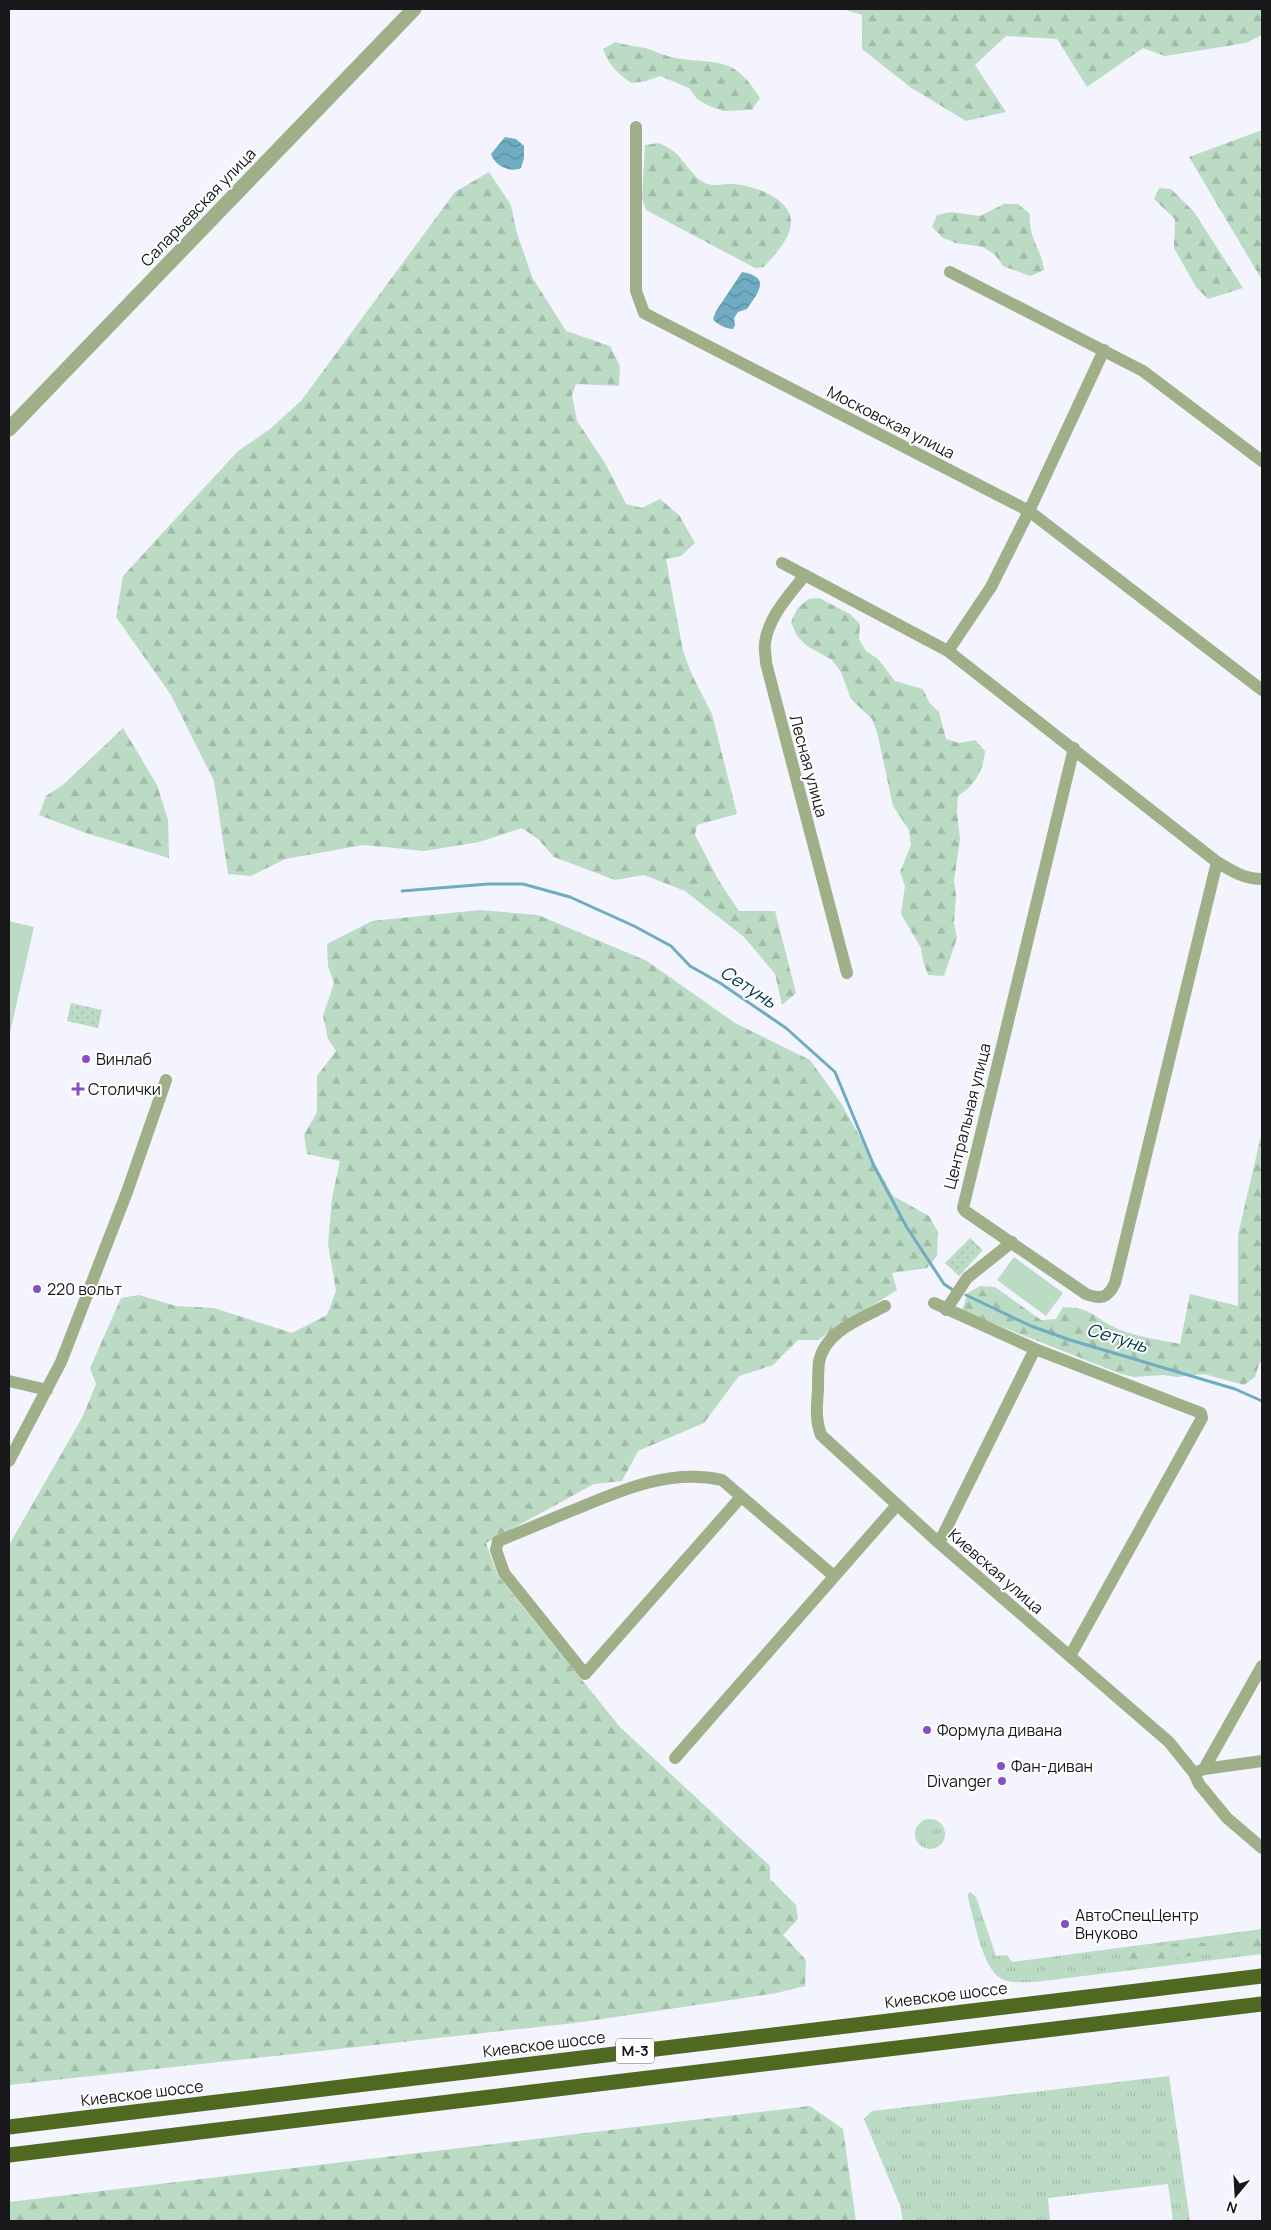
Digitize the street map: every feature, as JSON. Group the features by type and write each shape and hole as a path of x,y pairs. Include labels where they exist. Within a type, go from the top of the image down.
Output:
{"highway":[{"name":"Киевское шоссе","path":"9,2127 1262,1976"},
{"name":"М-3","path":"9,2155 1262,2004"}],"street":[{"name":"Саларьевская улица","path":"9,429 414,9"},
{"name":"Московская улица","path":"636,127 636,291 644,313 1029,512 1262,690"},
{"path":"950,272 1142,371 1262,461"},
{"path":"948,651 990,587 1029,512 1104,350"},
{"path":"782,563 948,651 1217,862 1238,875 1250,879 1262,879"},
{"name":"Лесная улица","path":"805,575 783,603 770,626 765,643 766,663 847,973"},
{"name":"Центральная улица","path":"1074,748 962,1204 965,1211 1096,1299 1105,1297 1115,1283 1217,862"},
{"path":"9,1461 61,1362 94,1281 166,1080"},
{"path":"946,1310 967,1278 1012,1242"},
{"path":"934,1303 1035,1349 1198,1410 1201,1413 1202,1418 1070,1656"},
{"name":"Киевская улица","path":"885,1306 842,1330 832,1338 824,1349 819,1361 816,1421 821,1435 939,1543 1169,1742 1199,1771 1198,1784 1227,1818 1262,1848"},
{"path":"939,1543 1035,1349"},
{"path":"9,1381 47,1390"},
{"path":"741,1497 586,1674 504,1573 496,1550 498,1541 630,1487 667,1478 703,1476 722,1480 834,1576"},
{"path":"675,1758 897,1505"},
{"path":"1199,1771 1262,1666"},
{"path":"1199,1771 1262,1761"}],"green space":[{"path":"843,9 1262,9 1262,35 1246,43 1165,56 1143,48 1087,87 1057,39 1006,36 975,65 1006,112 966,121 910,87 862,49 862,15"},
{"path":"615,42 645,48 675,58 723,64 741,74 760,98 752,110 723,111 697,99 689,88 660,76 646,81 631,83 614,68 603,49"},
{"path":"1262,130 1262,280 1189,157"},
{"path":"659,143 676,154 705,183 712,185 748,186 768,193 784,205 791,221 789,234 782,246 764,267 755,268 646,210 642,198 645,145"},
{"path":"489,172 511,205 516,230 532,277 566,331 610,346 620,366 619,386 576,384 572,395 577,421 605,463 626,504 642,508 660,499 679,515 695,543 681,556 666,559 683,651 692,675 712,714 737,814 697,825 695,835 719,881 739,911 775,911 796,993 782,1005 775,974 744,937 685,891 644,875 615,880 554,857 539,840 522,828 479,842 424,851 364,845 285,859 251,876 228,874 214,781 171,695 116,617 123,576 238,451 270,429 301,401 455,192"},
{"path":"1159,188 1171,189 1194,212 1243,288 1208,299 1196,287 1174,248 1175,219 1154,199"},
{"path":"1004,204 1018,204 1030,214 1031,230 1044,270 1030,276 1003,266 995,255 983,247 956,243 943,238 932,227 937,215 951,212 980,216"},
{"path":"819,598 850,614 860,624 859,639 866,651 878,659 895,681 923,689 929,702 939,712 946,739 959,743 975,740 985,751 977,777 958,796 957,811 960,839 954,881 956,895 954,923 957,938 944,976 928,975 921,948 901,914 905,886 900,872 911,845 909,830 893,806 877,732 872,719 851,699 841,672 832,660 807,646 797,636 791,622 797,609 808,599"},
{"path":"123,728 157,785 168,820 169,858 86,833 39,815 46,796 64,784"},
{"path":"480,910 538,915 647,961 735,1023 810,1060 841,1103 893,1196 929,1216 938,1232 937,1256 927,1268 892,1273 897,1290 818,1340 798,1340 773,1365 739,1376 704,1423 638,1451 622,1481 594,1484 486,1543 498,1576 620,1727 770,1866 770,1879 796,1905 798,1919 783,1935 806,1960 805,1986 777,1993 575,2023 9,2085 9,1545 83,1416 96,1384 90,1368 121,1298 139,1295 176,1306 214,1308 292,1333 327,1315 336,1291 328,1244 332,1198 340,1161 307,1154 304,1135 317,1112 317,1076 336,1051 328,1039 323,1016 334,983 328,966 327,944 372,921"},
{"path":"9,921 34,927 10,1033 9,1032"},
{"path":"71,1003 102,1010 98,1028 67,1021"},
{"path":"1262,1131 1262,1361 1259,1364 1255,1377 1244,1385 1204,1374 1176,1377 1163,1375 1134,1377 1121,1374 962,1311 968,1293 980,1286 995,1287 1041,1320 1056,1319 1063,1307 1081,1309 1123,1331 1180,1344 1190,1294 1238,1306 1238,1235"},
{"path":"970,1238 983,1250 959,1276 945,1263"},
{"path":"1014,1257 1063,1293 1046,1316 997,1280"},
{"path":"930,1819 941,1823 945,1834 941,1845 930,1849 919,1845 915,1834 919,1823"},
{"path":"970,1892 976,1897 996,1956 1007,1955 1012,1962 1262,1929 1262,1954 1035,1982 1008,1981 1000,1978 988,1963 968,1898"},
{"path":"1262,1937 1262,1948 1129,1963 1122,1962 1121,1956 1124,1951 1193,1941 1210,1944"},
{"path":"1169,2076 1190,2221 1173,2221 1168,2184 1048,2198 1050,2221 903,2221 900,2205 864,2119 872,2111"},
{"path":"810,2106 843,2129 856,2221 9,2221 9,2202"}],"water":[{"path":"505,137 516,139 524,146 524,158 521,168 508,169 499,165 493,158 491,154"},
{"path":"742,272 757,278 760,286 747,309 738,312 734,318 735,325 731,329 713,319 716,311"}],"waterway":[{"name":"Сетунь","path":"402,891 488,884 523,884 570,897 634,926 671,946 690,966 720,983 786,1028 835,1072 874,1166 906,1226 944,1284 953,1290"},
{"name":"Сетунь","path":"966,1295 1031,1326 1070,1340 1235,1389 1262,1401"}],"place":[{"name":"Винлаб","path":"86,1059"},
{"name":"Столички","path":"78,1089"},
{"name":"220 вольт","path":"37,1289"},
{"name":"Формула дивана","path":"927,1730"},
{"name":"Фан-диван","path":"1001,1766"},
{"name":"Divanger","path":"1002,1781"},
{"name":"АвтоСпецЦентр Внуково","path":"1065,1924"}]}
